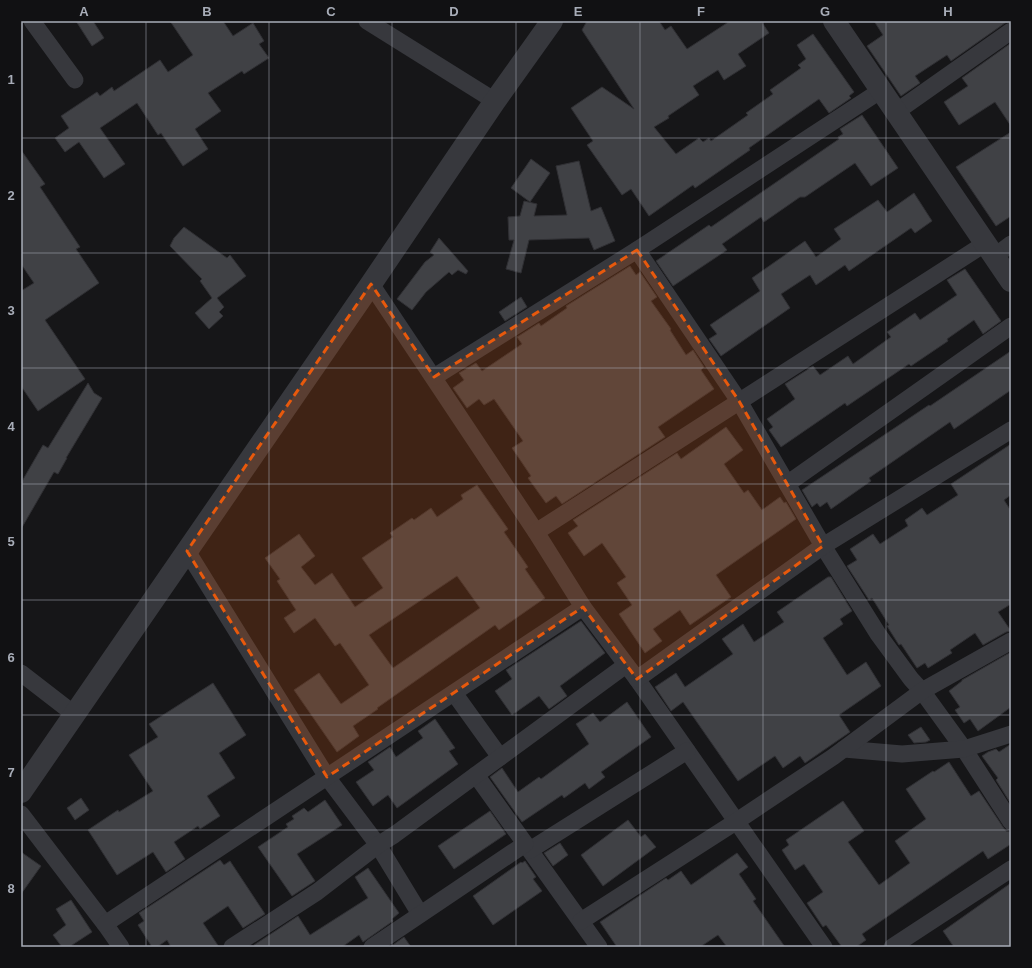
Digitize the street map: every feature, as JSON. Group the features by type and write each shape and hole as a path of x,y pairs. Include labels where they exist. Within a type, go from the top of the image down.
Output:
{"street":[{"path":"32,21 75,80"},
{"path":"367,21 495,101"},
{"path":"21,792 372,284 495,101 552,21"},
{"path":"834,21 880,91 997,248 1011,281"},
{"path":"896,112 1011,31"},
{"path":"434,377 637,250 880,91"},
{"path":"536,532 739,401 997,248"},
{"path":"637,250 739,401 823,546 878,634 964,749 1011,822"},
{"path":"372,284 536,532 583,607 637,679 824,947"},
{"path":"787,484 1011,326"},
{"path":"637,679 823,546 1011,430"},
{"path":"187,551 327,777 378,844 420,914"},
{"path":"105,924 583,607"},
{"path":"581,921 737,821 844,748 922,691 1011,641"},
{"path":"232,947 318,892 378,844 394,835 626,665"},
{"path":"21,673 74,714"},
{"path":"454,693 500,757"},
{"path":"844,748 902,754 964,749 1011,734"},
{"path":"372,947 420,914 527,847 687,750"},
{"path":"476,775 599,947"},
{"path":"21,814 121,947"},
{"path":"892,947 1011,869"}],"highlighted area":[{"path":"637,250 739,401 823,546 637,679 583,607 327,777 187,551 371,284 434,377"}],"building":[{"path":"76,21 93,21 104,38 92,46"},
{"path":"170,21 223,21 233,36 253,23 264,41 259,44 269,58 244,74 242,71 208,93 221,111 195,129 208,149 183,166 161,133 158,135 137,103 100,128 125,164 104,178 79,142 65,152 55,138 69,128 61,116 97,92 100,96 112,87 114,91 160,60 168,72 193,55"},
{"path":"587,21 659,21 665,30 671,26 687,49 730,21 761,21 769,33 738,54 746,66 724,80 718,70 693,86 699,95 668,116 669,118 654,127 676,154 699,138 703,142 709,138 711,141 748,115 746,113 773,94 770,90 801,68 798,65 806,59 797,45 813,34 854,92 849,96 851,98 829,113 819,99 695,188 693,185 649,216 631,189 622,195 587,145 593,141 571,108 602,87 634,109 582,30"},
{"path":"874,21 1011,21 1005,23 951,61 947,55 915,76 920,83 901,96 867,46 883,35"},
{"path":"1011,43 1011,126 995,102 959,125 944,102 968,86 962,78"},
{"path":"862,115 898,168 871,186 855,163 805,197 800,197 764,222 761,217 722,244 727,250 673,286 656,261 709,225 711,227 839,139 838,137 843,134 840,129"},
{"path":"1011,132 1011,216 996,226 956,167"},
{"path":"21,150 45,184 40,187 80,247 76,249 99,283 45,320 85,379 38,411 21,386 21,291 34,283 21,264"},
{"path":"531,159 550,173 530,202 511,188"},
{"path":"579,161 591,211 601,207 615,241 594,250 589,238 529,240 521,273 506,269 514,240 509,240 508,217 520,216 524,201 537,204 534,216 567,215 556,166"},
{"path":"914,193 932,221 915,233 911,228 849,271 845,265 816,285 810,275 781,294 790,308 721,356 709,339 717,334 710,325 760,291 752,278 805,241 816,257 841,239 834,229 878,200 887,212"},
{"path":"184,227 227,258 230,255 246,276 217,298 224,307 219,312 223,316 209,329 195,313 212,298 200,281 202,279 170,246 174,238"},
{"path":"439,238 468,271 466,274 458,270 452,275 449,272 426,292 412,310 397,299 425,262 434,255 430,252"},
{"path":"630,266 636,275 640,272 657,297 651,301 671,329 670,330 686,355 693,350 704,367 701,370 714,389 658,427 665,437 562,504 556,496 546,503 528,478 531,476 512,448 523,441 494,399 484,405 479,399 467,408 453,388 464,380 459,373 476,363 482,371 522,344 517,337 539,323 541,326 567,308 566,306"},
{"path":"965,269 1001,321 983,334 974,320 947,339 948,341 911,366 909,364 847,406 845,403 781,447 769,430 773,427 767,419 795,399 785,384 813,366 820,375 848,356 853,364 891,337 887,332 915,313 920,320 957,295 947,280"},
{"path":"521,297 527,307 505,321 499,312"},
{"path":"1011,351 1011,390 954,429 950,422 869,478 871,481 831,509 827,502 820,507 817,503 812,507 802,490"},
{"path":"88,383 94,393 102,398 58,474 54,472 21,529 21,483 43,445 48,448"},
{"path":"726,427 743,450 724,464 744,493 748,490 762,510 780,497 784,503 786,502 796,519 716,575 731,597 690,625 680,610 653,629 662,641 645,653 619,614 632,605 617,583 626,577 602,543 584,556 568,533 578,526 573,520 677,453 681,459"},
{"path":"1011,444 1011,495 1004,500 1011,511 1011,604 998,612 1011,631 1006,632 983,645 975,633 950,650 952,653 928,668 925,663 917,668 901,644 899,645 887,626 889,625 872,598 869,600 847,566 857,560 850,549 873,534 880,544 908,526 905,520 922,508 927,515 958,495 951,484"},
{"path":"477,485 508,529 504,532 528,567 525,569 545,598 499,630 495,625 377,708 378,709 353,726 359,736 337,752 294,690 319,673 341,704 369,685 340,643 335,646 315,618 294,633 284,618 296,610 277,581 280,579 265,558 299,534 315,556 301,567 315,585 332,573 355,607 383,588 362,558 393,537 390,533 412,518 414,520 431,508 437,517 463,499 461,495","holes":["457,576 480,608 393,668 369,635"]},
{"path":"828,577 831,577 852,611 840,619 843,624 823,638 847,675 866,662 881,686 839,715 850,732 805,763 800,756 783,768 775,756 738,781 683,702 671,711 655,687 676,673 685,687 733,654 722,639 743,624 754,642 784,622 777,612"},
{"path":"581,621 605,653 560,686 567,696 549,709 539,696 512,715 495,691 512,679 506,670"},
{"path":"1011,652 1011,707 978,731 970,719 964,723 955,710 960,707 949,691 962,680"},
{"path":"213,683 246,735 219,753 235,778 207,796 220,816 200,829 198,826 174,842 185,859 166,872 153,852 117,875 88,830 118,810 119,812 153,791 129,755 158,737 149,724"},
{"path":"627,702 651,737 601,772 605,777 589,789 585,783 564,798 562,795 522,822 490,777 502,768 518,792 539,777 541,779 589,744 576,724 593,713 600,722"},
{"path":"435,719 455,748 449,751 458,764 397,808 388,795 373,806 356,782 374,770 368,762 390,747 396,757 423,738 418,731"},
{"path":"921,727 930,740 926,742 914,743 908,735"},
{"path":"1011,744 1011,804 996,780 998,778 982,756 996,749 999,752"},
{"path":"949,762 971,796 979,791 1006,831 1011,832 1011,844 988,859 983,851 862,934 866,940 856,947 842,947 826,925 823,927 807,903 823,892 804,864 795,870 782,850 789,845 786,840 843,801 864,831 848,842 879,885 910,863 895,841 926,819 906,789"},
{"path":"81,798 89,810 75,820 67,808"},
{"path":"325,800 342,825 297,854 315,881 292,896 258,847 288,827 286,824 294,819 292,816 304,808 308,812"},
{"path":"490,811 506,834 454,869 438,846"},
{"path":"628,820 641,837 645,834 656,847 603,886 581,855"},
{"path":"560,843 568,855 553,866 544,853"},
{"path":"21,852 41,866 21,894"},
{"path":"737,853 748,867 739,874 756,899 753,901 785,947 727,947 718,935 700,947 617,947 600,922 666,878 668,880 681,871 691,885"},
{"path":"220,860 224,865 230,861 265,914 243,928 228,906 203,923 219,947 171,947 167,940 157,947 152,947 138,925 144,921 139,913"},
{"path":"525,861 536,877 533,879 542,891 493,925 473,896 521,862 522,863"},
{"path":"368,868 399,913 392,919 393,921 363,942 359,935 342,947 256,947 254,945 298,916 310,935 368,898 355,877"},
{"path":"1011,883 1011,947 954,947 943,931"},
{"path":"71,900 92,932 69,947 62,947 53,935 66,925 56,909"},
{"path":"404,937 411,947 390,947"}]}
